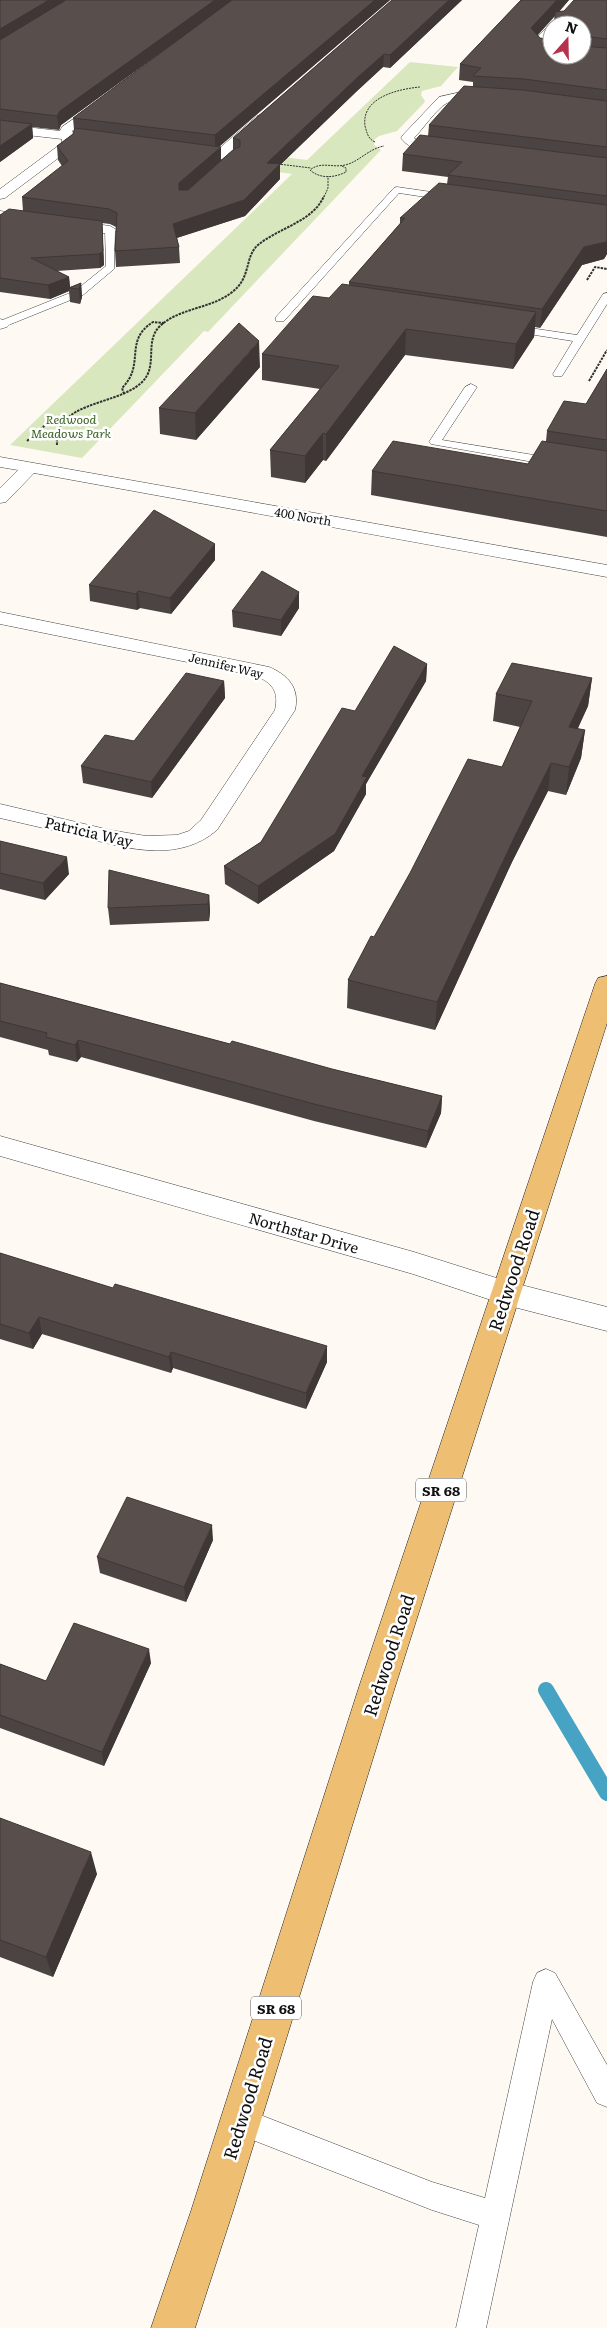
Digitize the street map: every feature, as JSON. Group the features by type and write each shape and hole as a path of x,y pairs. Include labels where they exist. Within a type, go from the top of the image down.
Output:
{"main road":[{"name":"Redwood Road","path":"173,2328 384,1668 607,984"}],"street":[{"path":"0,196 69,144 66,130 114,94"},
{"path":"460,152 422,147 411,143 407,138 443,100 470,96 508,100"},
{"path":"234,158 214,156 271,110"},
{"path":"2,129 94,140"},
{"path":"0,215 110,230"},
{"name":"400 North","path":"0,462 607,570"},
{"path":"0,498 31,467"},
{"name":"Jennifer Way","path":"0,618 252,669 270,674 282,683 288,695 285,710 209,825 203,832 180,842"},
{"name":"Patricia Way","path":"0,811 132,842 156,844 180,842"},
{"name":"Northstar Drive","path":"0,1146 414,1263 506,1293 607,1319"}],"lane":[{"path":"280,319 305,298 396,190 464,199"},
{"path":"1,324 79,293 111,267 110,230"},
{"path":"558,374 607,296"},
{"path":"503,327 580,339"},
{"path":"471,387 435,442 607,471"},
{"path":"471,2328 546,1982 607,2093"},
{"path":"240,2121 432,2196 496,2216"}],"path":[{"path":"375,142 369,138 364,125 364,118 370,107 389,93 420,87"},
{"path":"274,163 311,168 325,164 342,166 354,160 368,149 380,146"},
{"path":"311,168 311,172 314,174 328,176 340,175 346,172 346,168 342,166"},
{"path":"124,394 122,388 133,373 138,334 152,322 164,322 210,305 232,294 246,278 256,246 302,220 324,201 328,191 328,176"},
{"path":"60,451 55,437 65,419 77,411 133,390 148,375 153,360 152,337 164,322"},
{"path":"589,381 607,350"},
{"path":"26,442 50,421 65,419"}],"green space":[{"name":"Redwood Meadows Park","path":"410,62 458,67 441,86 422,91 421,95 425,101 424,103 397,131 379,136 374,140 374,145 381,150 208,332 204,331 82,458 10,445 292,174 237,166 251,153 307,160"}],"building":[{"path":"0,0 49,0 0,29"},
{"path":"66,0 215,0 60,111 57,116 0,109 0,40"},
{"path":"232,0 375,0 215,135 73,118"},
{"path":"392,0 449,0 390,55 384,54 358,77 267,163 280,164 244,200 173,224 179,247 115,251 117,213 109,209 22,197 68,161 57,146 73,134 75,128 221,147 179,183 179,190 188,190 234,149 240,147 240,140 233,138"},
{"path":"521,0 557,0 531,28 542,38 542,65 592,65 592,47 607,48 607,90 524,79 473,76 481,68 460,64"},
{"path":"574,0 607,0 607,39 592,37 592,15 555,15 555,12 564,11"},
{"path":"464,86 523,90 607,101 607,147 429,125"},
{"path":"0,120 32,124 0,146"},
{"path":"420,135 607,158 607,196 448,175 462,162 403,154"},
{"path":"439,183 607,205 607,240 606,242 584,247 542,309 349,282 405,218 400,218"},
{"path":"9,209 102,221 103,251 99,254 31,258 69,277 48,285 0,278 0,215"},
{"path":"81,283 79,289 69,288"},
{"path":"342,284 536,312 516,344 406,329 326,434 323,433 305,456 270,450 339,366 262,354 313,296 329,298"},
{"path":"239,323 259,341 195,413 159,408"},
{"path":"607,369 607,440 547,431 564,401 586,404"},
{"path":"393,441 528,464 542,441 607,451 607,511 372,471"},
{"path":"154,510 215,544 170,598 138,591 136,594 89,585"},
{"path":"262,571 299,592 281,620 232,611"},
{"path":"394,646 427,664 362,776 367,777 335,834 258,886 224,866 261,842 342,708 355,711"},
{"path":"512,663 592,678 569,727 585,730 569,767 551,763 437,1002 348,980 371,936 374,937 410,873 468,759 502,767 532,701 496,694"},
{"path":"186,673 224,681 151,782 81,766 105,735 134,741"},
{"path":"0,841 67,857 43,883 0,873"},
{"path":"109,870 209,895 208,904 108,908"},
{"path":"0,983 230,1044 232,1041 332,1069 442,1096 428,1131 314,1104 78,1040 75,1045 46,1037 47,1033 0,1021"},
{"path":"0,1253 113,1288 115,1284 327,1346 306,1393 171,1352 169,1357 39,1317 29,1333 0,1324"},
{"path":"127,1497 212,1525 184,1587 97,1557"},
{"path":"74,1623 149,1649 102,1752 0,1715 0,1664 46,1681"},
{"path":"0,1818 91,1852 46,1957 0,1940"}],"waterway":[{"path":"546,1690 607,1793"}]}
